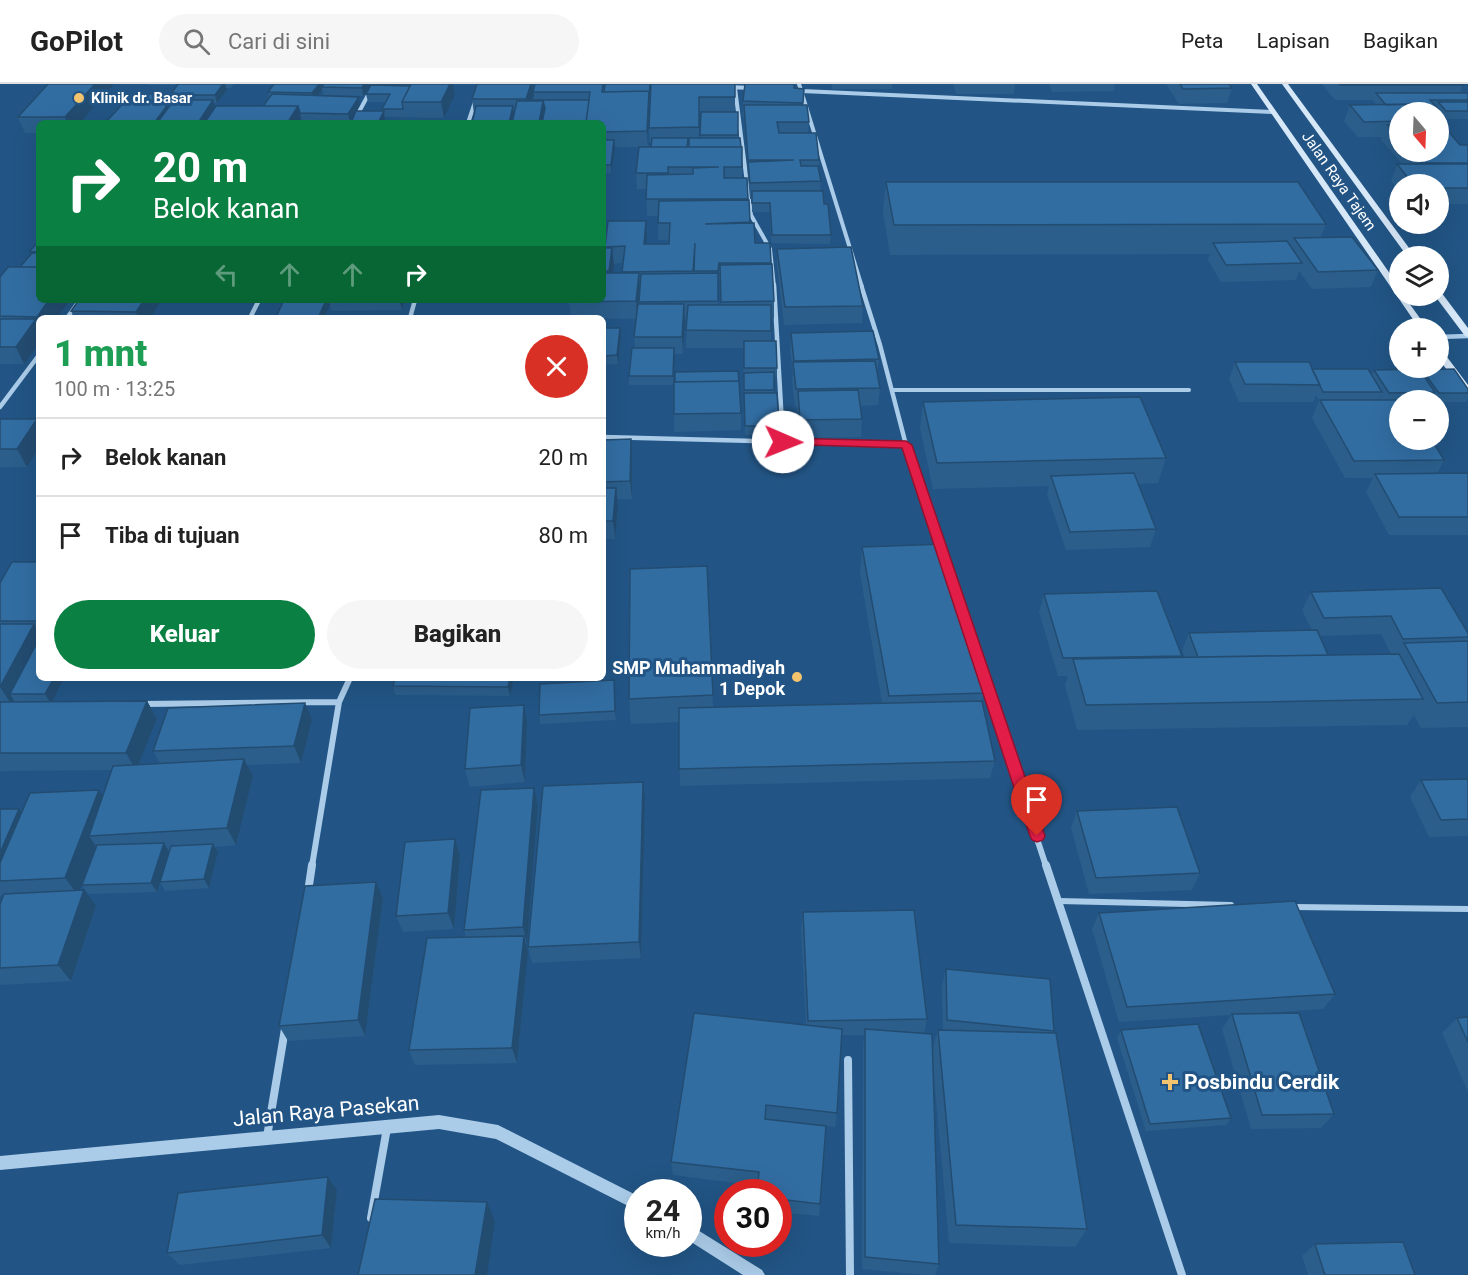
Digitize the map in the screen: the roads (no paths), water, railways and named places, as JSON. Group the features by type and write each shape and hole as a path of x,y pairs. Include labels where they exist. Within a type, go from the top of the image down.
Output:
{"main road":[{"name":"Jalan Raya Tajem","path":"1254,84 1389,279"},
{"name":"Jalan Raya Tajem","path":"1285,84 1404,246"},
{"path":"1447,306 1468,335"},
{"path":"1449,366 1468,392"}],"street":[{"path":"355,120 374,84"},
{"path":"724,87 758,89"},
{"path":"792,90 801,87 1272,112"},
{"path":"801,87 892,390 906,445 944,556"},
{"path":"735,88 751,215 770,249 773,262 783,442"},
{"path":"469,120 478,94"},
{"path":"1449,336 1468,335"},
{"path":"0,406 36,359"},
{"path":"606,437 906,445"},
{"path":"962,612 1182,1275"},
{"path":"306,902 339,702 349,681"},
{"path":"129,704 339,702"},
{"path":"267,1138 287,1020"},
{"path":"848,1060 850,1275"},
{"name":"Jalan Raya Pasekan","path":"0,1163 439,1122 498,1132 624,1197"},
{"path":"370,1224 387,1126"},
{"path":"702,1240 757,1275"}],"lane":[{"path":"892,390 1189,390"},
{"path":"1059,901 1237,905"},
{"path":"1284,906 1468,909"}],"place":[{"name":"Klinik dr. Basar","path":"79,98"},
{"name":"SMP Muhammadiyah 1 Depok","path":"797,677"},
{"name":"Posbindu Cerdik","path":"1170,1082"}]}
